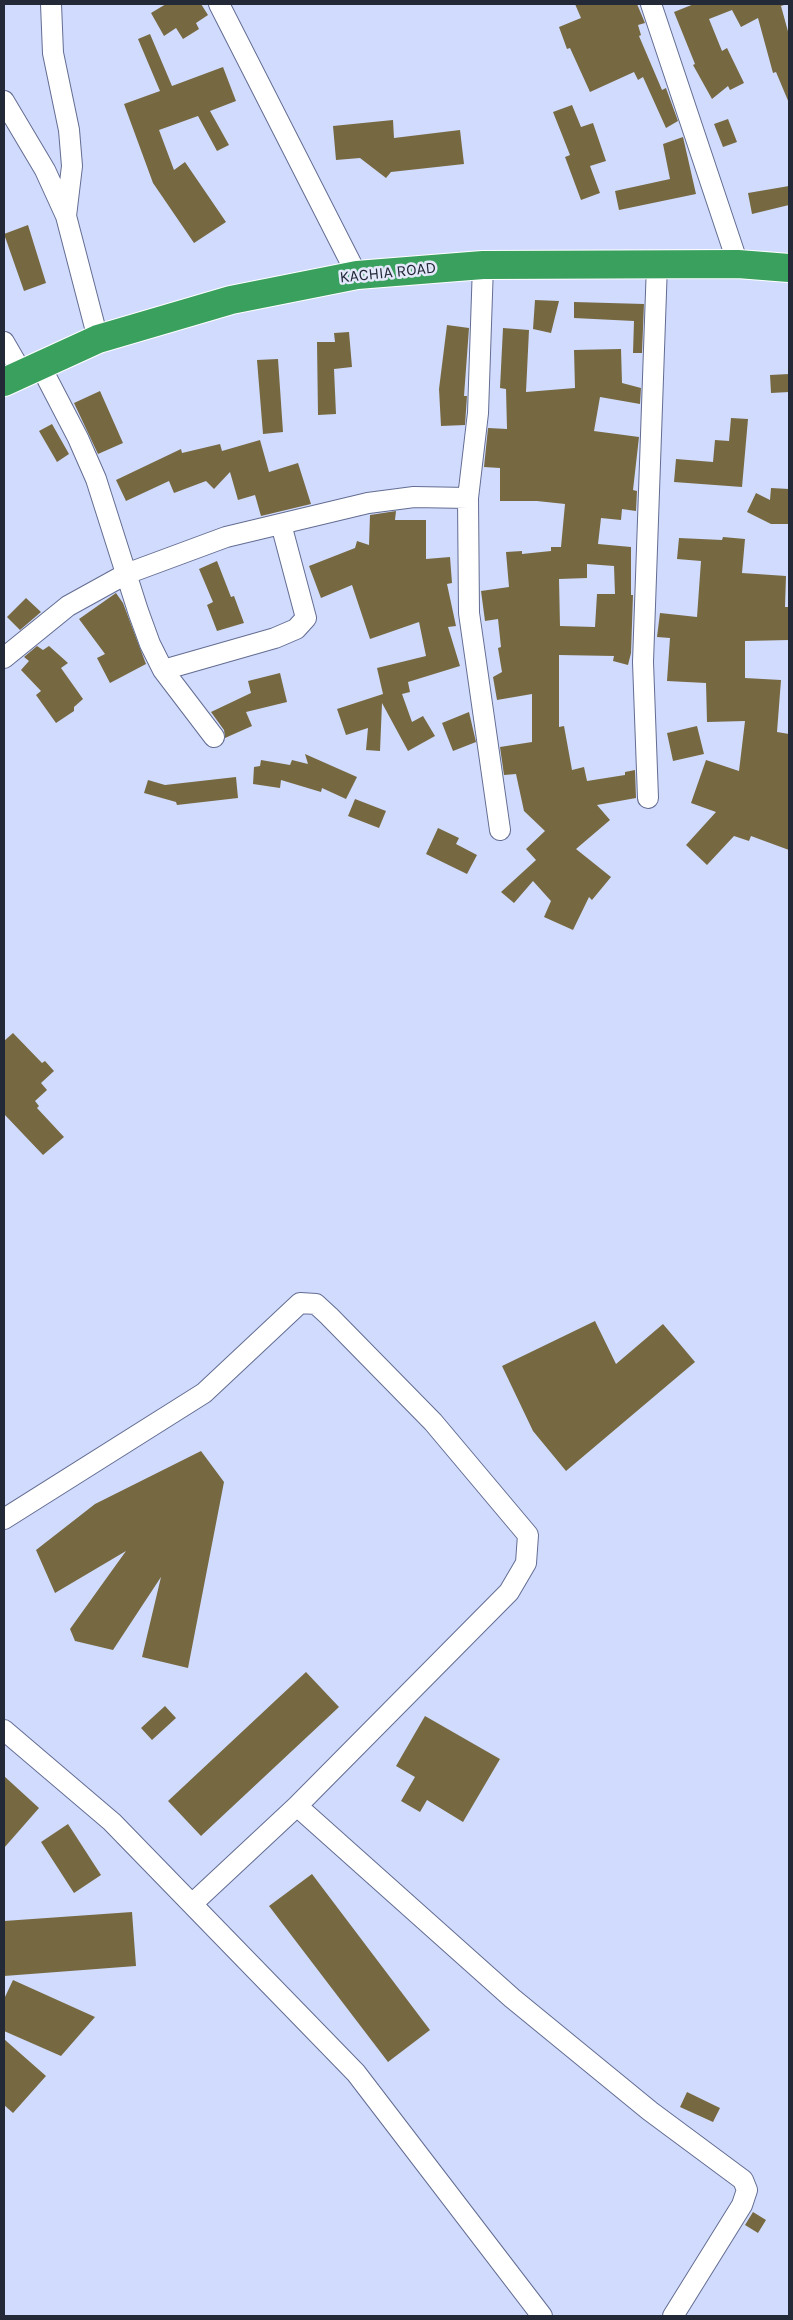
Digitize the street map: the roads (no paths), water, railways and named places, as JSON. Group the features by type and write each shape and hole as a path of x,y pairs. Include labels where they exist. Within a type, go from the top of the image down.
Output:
{"highway":[{"name":"KACHIA ROAD","path":"22,373 98,340 231,300 357,275 483,264 738,264 789,268"}],"street":[{"path":"51,4 53,53 69,130 72,166 66,216"},
{"path":"219,4 357,275"},
{"path":"651,4 680,84 738,264"},
{"path":"4,101 45,170 66,216 98,340"},
{"path":"483,264 478,413 468,498 469,612 500,830"},
{"path":"648,798 644,662 657,264"},
{"path":"4,342 22,373 78,438 96,479 138,612 163,670 214,737"},
{"path":"4,658 68,606 126,574 226,537 368,503 414,497 468,498"},
{"path":"163,670 275,638 296,628 306,618 281,524"},
{"path":"4,1519 204,1393 300,1303 316,1304 329,1316 433,1422 528,1535 526,1563 509,1592 297,1806 192,1904"},
{"path":"4,1730 112,1822 356,2072 542,2316"},
{"path":"297,1806 512,1998 650,2111 743,2180 748,2190 742,2205 673,2316"}]}
